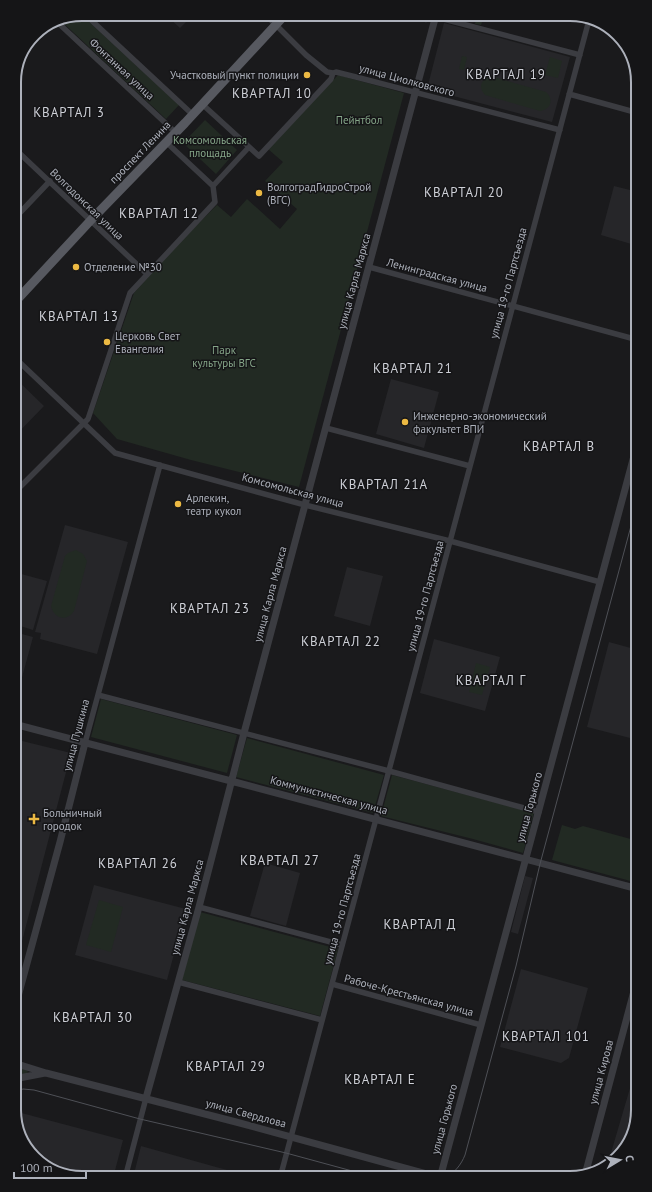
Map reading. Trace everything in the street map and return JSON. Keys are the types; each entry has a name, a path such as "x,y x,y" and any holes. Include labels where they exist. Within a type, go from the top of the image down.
{"main road":[{"name":"проспект Ленина","path":"21,295 279,21"}],"street":[{"name":"Фонтанная улица","path":"92,21 192,114"},
{"name":"улица Циолковского","path":"272,21 306,55 327,72 336,72 560,130"},
{"name":"улица Карла Маркса","path":"127,1171 199,907 231,780 435,21"},
{"path":"454,21 580,55"},
{"name":"улица 19-го Партсъезда","path":"282,1171 588,24"},
{"name":"Фонтанная улица","path":"60,25 175,132"},
{"path":"202,104 259,156 330,79 333,73"},
{"path":"569,94 631,111"},
{"path":"21,486 88,419 130,293 146,274 215,202 213,186 166,142"},
{"path":"213,186 249,147"},
{"name":"Волгодонская улица","path":"21,154 146,274"},
{"path":"21,212 50,181"},
{"name":"Ленинградская улица","path":"369,267 631,338"},
{"name":"Комсомольская улица","path":"21,364 115,453 600,582"},
{"path":"326,428 470,466"},
{"name":"улица Пушкина","path":"21,985 160,465"},
{"name":"улица Горького","path":"442,1171 631,467"},
{"path":"98,695 389,771 538,812"},
{"name":"Коммунистическая улица","path":"21,726 231,780 631,887"},
{"path":"199,907 342,945"},
{"path":"178,982 322,1020"},
{"name":"Рабоче-Крестьянская улица","path":"332,984 480,1025"},
{"name":"улица Кирова","path":"587,1168 631,1002"},
{"name":"улица Свердлова","path":"21,1065 415,1171"},
{"name":"улица Свердлова","path":"21,1078 46,1073"}],"shaded area":[{"path":"172,21 187,21 180,28"},
{"path":"444,23 570,57 552,122 427,89"},
{"path":"614,186 631,190 631,244 601,235"},
{"name":"Инженерно-экономический факультет ВПИ","path":"391,379 439,392 424,448 376,434"},
{"path":"21,384 44,406 21,430"},
{"path":"65,525 128,542 97,654 40,639 41,633 35,632"},
{"path":"347,567 383,576 370,626 334,616"},
{"path":"21,574 47,581 33,630 21,626"},
{"path":"21,634 33,637 21,681"},
{"path":"434,639 500,657 485,711 420,693"},
{"path":"609,642 631,648 631,738 587,727"},
{"name":"Больничный городок","path":"21,741 71,753 21,945"},
{"path":"265,863 300,873 286,926 250,916"},
{"path":"525,876 533,878 518,934 511,932"},
{"path":"94,885 186,909 167,980 75,955"},
{"path":"521,969 588,988 569,1058 561,1063 500,1047"},
{"path":"631,1085 631,1110 629,1126 623,1140 615,1140"},
{"path":"21,1113 123,1140 115,1171 78,1171 62,1168 51,1163 34,1147 26,1133 22,1122"},
{"path":"141,1146 231,1171 135,1171"}],"green space":[{"path":"88,21 179,105 166,119 64,24"},
{"path":"476,21 482,21 481,25 475,24"},
{"path":"462,56 467,57 464,70 459,69"},
{"path":"550,57 562,61 558,78 545,75"},
{"name":"Парк культуры ВГС","path":"338,75 404,93 299,487 191,460 117,439 93,413 134,293 177,245 217,205 231,217 247,199 280,229 297,209 265,181 283,162 268,149"},
{"path":"490,76 546,92 551,101 550,104 547,109 540,111 485,95 481,87 484,79"},
{"name":"Комсомольская площадь","path":"205,120 237,150 216,174 183,143"},
{"path":"76,550 83,554 87,561 74,611 68,617 61,618 55,614 51,606 65,556"},
{"path":"476,663 490,667 482,695 469,692"},
{"path":"101,699 237,735 227,773 91,737"},
{"path":"247,738 384,775 373,813 236,777"},
{"path":"392,775 534,813 523,853 381,816"},
{"path":"562,825 575,829 583,826 631,839 631,881 552,860"},
{"path":"99,900 123,907 111,952 86,945"},
{"path":"200,912 338,949 320,1016 182,980"},
{"path":"21,1068 28,1070 27,1074 21,1075"}],"tram line":[{"path":"454,1171 462,1162 465,1155 516,966 540,864 631,526"},
{"path":"21,1090 34,1090 140,1119 286,1153 352,1171"}],"place":[{"name":"Участковый пункт полиции","path":"307,75"},
{"name":"ВолгоградГидроСтрой (ВГС)","path":"259,193"},
{"name":"Отделение №30","path":"76,267"},
{"name":"Церковь Свет Евангелия","path":"107,342"},
{"name":"Инженерно-экономический факультет ВПИ","path":"405,422"},
{"name":"Арлекин, театр кукол","path":"178,504"},
{"name":"Больничный городок","path":"34,819"}],"district":[{"name":"КВАРТАЛ 19","path":"506,74"},
{"name":"КВАРТАЛ 10","path":"272,93"},
{"name":"КВАРТАЛ 3","path":"69,112"},
{"name":"КВАРТАЛ 20","path":"464,192"},
{"name":"КВАРТАЛ 12","path":"159,213"},
{"name":"КВАРТАЛ 13","path":"79,316"},
{"name":"КВАРТАЛ 21","path":"413,368"},
{"name":"КВАРТАЛ В","path":"559,446"},
{"name":"КВАРТАЛ 21А","path":"384,484"},
{"name":"КВАРТАЛ 23","path":"210,608"},
{"name":"КВАРТАЛ 22","path":"341,641"},
{"name":"КВАРТАЛ Г","path":"491,680"},
{"name":"КВАРТАЛ 27","path":"280,860"},
{"name":"КВАРТАЛ 26","path":"138,863"},
{"name":"КВАРТАЛ Д","path":"420,924"},
{"name":"КВАРТАЛ 30","path":"93,1017"},
{"name":"КВАРТАЛ 101","path":"546,1036"},
{"name":"КВАРТАЛ 29","path":"226,1066"},
{"name":"КВАРТАЛ Е","path":"380,1079"}],"park label":[{"name":"Пейнтбол","path":"359,120"}]}
